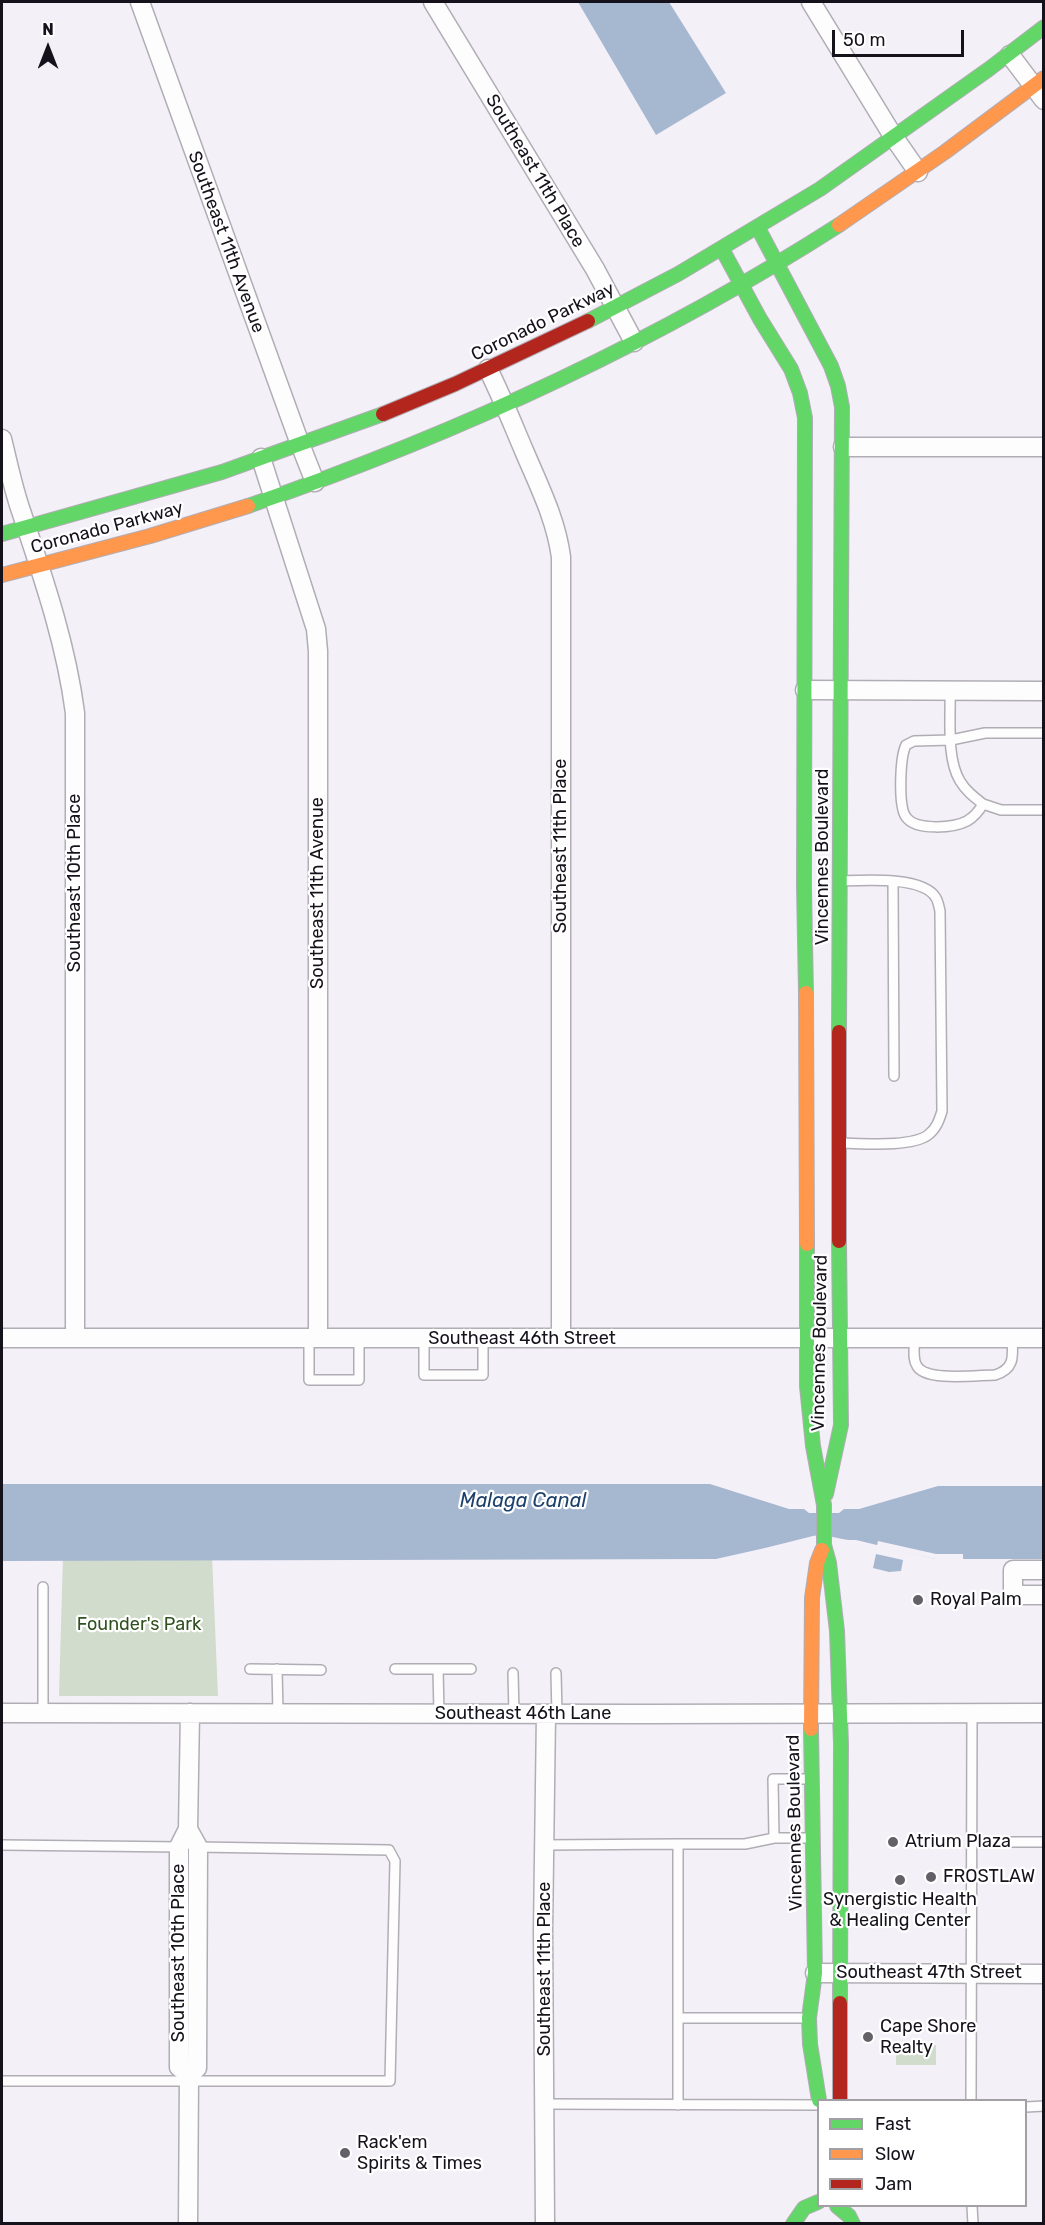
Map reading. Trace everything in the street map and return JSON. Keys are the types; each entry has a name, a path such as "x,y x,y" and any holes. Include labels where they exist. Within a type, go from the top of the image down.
{"street":[{"name":"Southeast 11th Avenue","path":"140,2 315,482"},
{"name":"Southeast 11th Place","path":"433,2 595,269 634,342"},
{"path":"811,2 892,136 918,172"},
{"name":"Coronado Parkway","path":"2,534 168,488 300,444 394,409 488,369 615,308 722,249 822,188 892,136 1010,55 1044,27"},
{"path":"1010,55 1040,88"},
{"name":"Coronado Parkway","path":"2,575 182,526 274,496 451,429 506,404 634,342 776,265 918,172 1040,88"},
{"name":"Vincennes Boulevard","path":"758,228 831,366 842,407 838,1143 841,1425 824,1505"},
{"name":"Vincennes Boulevard","path":"722,249 791,369 800,393 805,418 804,887 809,1337 807,1386 813,1446 824,1505 824,1545 829,1563 835,1610 840,1713 840,2099"},
{"name":"Southeast 11th Place","path":"488,369 506,404 553,516 561,557 561,1337"},
{"name":"Southeast 10th Place","path":"2,439 60,639 75,712 75,1338"},
{"path":"843,447 1044,447"},
{"name":"Southeast 11th Avenue","path":"261,458 316,629 318,651 314,1337"},
{"path":"805,690 1044,691"},
{"name":"Southeast 46th Street","path":"2,1338 1044,1338"},
{"name":"Vincennes Boulevard","path":"819,2099 810,2044 809,2018 815,1973 815,1891 810,1779 813,1598 817,1563 824,1545"},
{"path":"1044,1570 1014,1570 1014,1595 1044,1595"},
{"name":"Southeast 46th Lane","path":"2,1713 1044,1713"},
{"name":"Southeast 10th Place","path":"189,2078 179,2067 178,1942 179,1848 188,1829 190,1713"},
{"name":"Southeast 11th Place","path":"545,2223 543,1932 551,1714"},
{"name":"Southeast 10th Place","path":"188,1829 198,1848 197,2068 189,2078 188,2223"},
{"name":"Southeast 47th Street","path":"815,1973 1044,1974"},
{"path":"791,2223 817,2197"},
{"path":"846,2212 862,2223"}],"lane":[{"path":"950,691 953,765 959,780 969,794 983,804 1001,810 1044,810"},
{"path":"983,804 966,822 950,826 916,825 907,819 902,808 902,754 906,745 914,741 951,740 985,733 1044,733"},
{"path":"838,1143 908,1142 927,1136 937,1126 942,1111 940,911 936,897 923,886 893,882 841,881"},
{"path":"893,882 894,1076"},
{"path":"314,1337 309,1380 359,1380 359,1338"},
{"path":"424,1339 424,1375 483,1375 483,1338"},
{"path":"914,1338 915,1362 918,1368 932,1376 995,1375 1004,1372 1013,1360 1012,1338"},
{"path":"43,1587 43,1713"},
{"path":"250,1669 321,1670"},
{"path":"277,1669 278,1713"},
{"path":"438,1669 439,1713"},
{"path":"395,1670 471,1669"},
{"path":"513,1673 514,1714"},
{"path":"551,1714 556,1673"},
{"path":"971,2099 972,1713"},
{"path":"774,1838 773,1779 810,1779"},
{"path":"545,1845 745,1844 774,1838 811,1838"},
{"path":"972,1842 1044,1842"},
{"path":"678,1844 678,2104"},
{"path":"2,1845 388,1850 395,1861 390,2081 189,2078 2,2081"},
{"path":"178,1942 198,1942"},
{"path":"178,1985 198,1985"},
{"path":"678,2018 809,2018"},
{"path":"545,2104 817,2105"},
{"path":"1027,2107 1044,2106"},
{"path":"972,2207 973,2223"}],"green space":[{"name":"Founder's Park","path":"212,1555 218,1696 59,1696 63,1556"},
{"path":"896,2045 936,2045 936,2065 896,2065"}],"water":[{"path":"578,2 669,2 726,93 656,135"},
{"name":"Malaga Canal","path":"2,1484 710,1484 789,1509 804,1509 809,1513 839,1513 844,1509 859,1509 938,1486 1043,1486 1043,1559 935,1559 856,1540 815,1536 716,1559 2,1561"},
{"path":"876,1554 903,1560 901,1571 889,1572 873,1568"}],"pier":[{"path":"878,1541 936,1554 963,1554 963,1559 935,1559 877,1546"}],"traffic: fast":[{"path":"588,321 678,274 820,189 989,69 1044,27"},
{"path":"248,506 401,449 552,383 698,309 839,225"},
{"path":"758,228 831,366 842,407 839,1032"},
{"path":"722,249 760,319 791,369 800,393 805,418 804,887 806,993"},
{"path":"2,534 222,472 383,414"},
{"path":"826,1494 841,1425 839,1241"},
{"path":"807,1244 807,1386 813,1446 824,1505 824,1545 829,1563 837,1631 841,1744 840,2003"},
{"path":"811,1729 815,1973 809,2018 810,2044 819,2099"},
{"path":"793,2224 804,2208 817,2202"},
{"path":"838,2207 849,2216 853,2224"}],"traffic: slow":[{"path":"839,225 945,152 1044,78"},
{"path":"2,575 150,536 248,506"},
{"path":"806,993 807,1244"},
{"path":"811,1729 812,1598 817,1563 822,1550"}],"traffic: jam":[{"path":"383,414 455,384 588,321"},
{"path":"839,1032 839,1241"},
{"path":"840,2003 840,2099"}],"place":[{"name":"Royal Palm","path":"918,1600"},
{"name":"Atrium Plaza","path":"893,1842"},
{"name":"FROSTLAW","path":"931,1877"},
{"name":"Synergistic Health & Healing Center","path":"900,1880"},
{"name":"Cape Shore Realty","path":"868,2037"},
{"name":"Rack'em Spirits & Times","path":"345,2153"}]}
